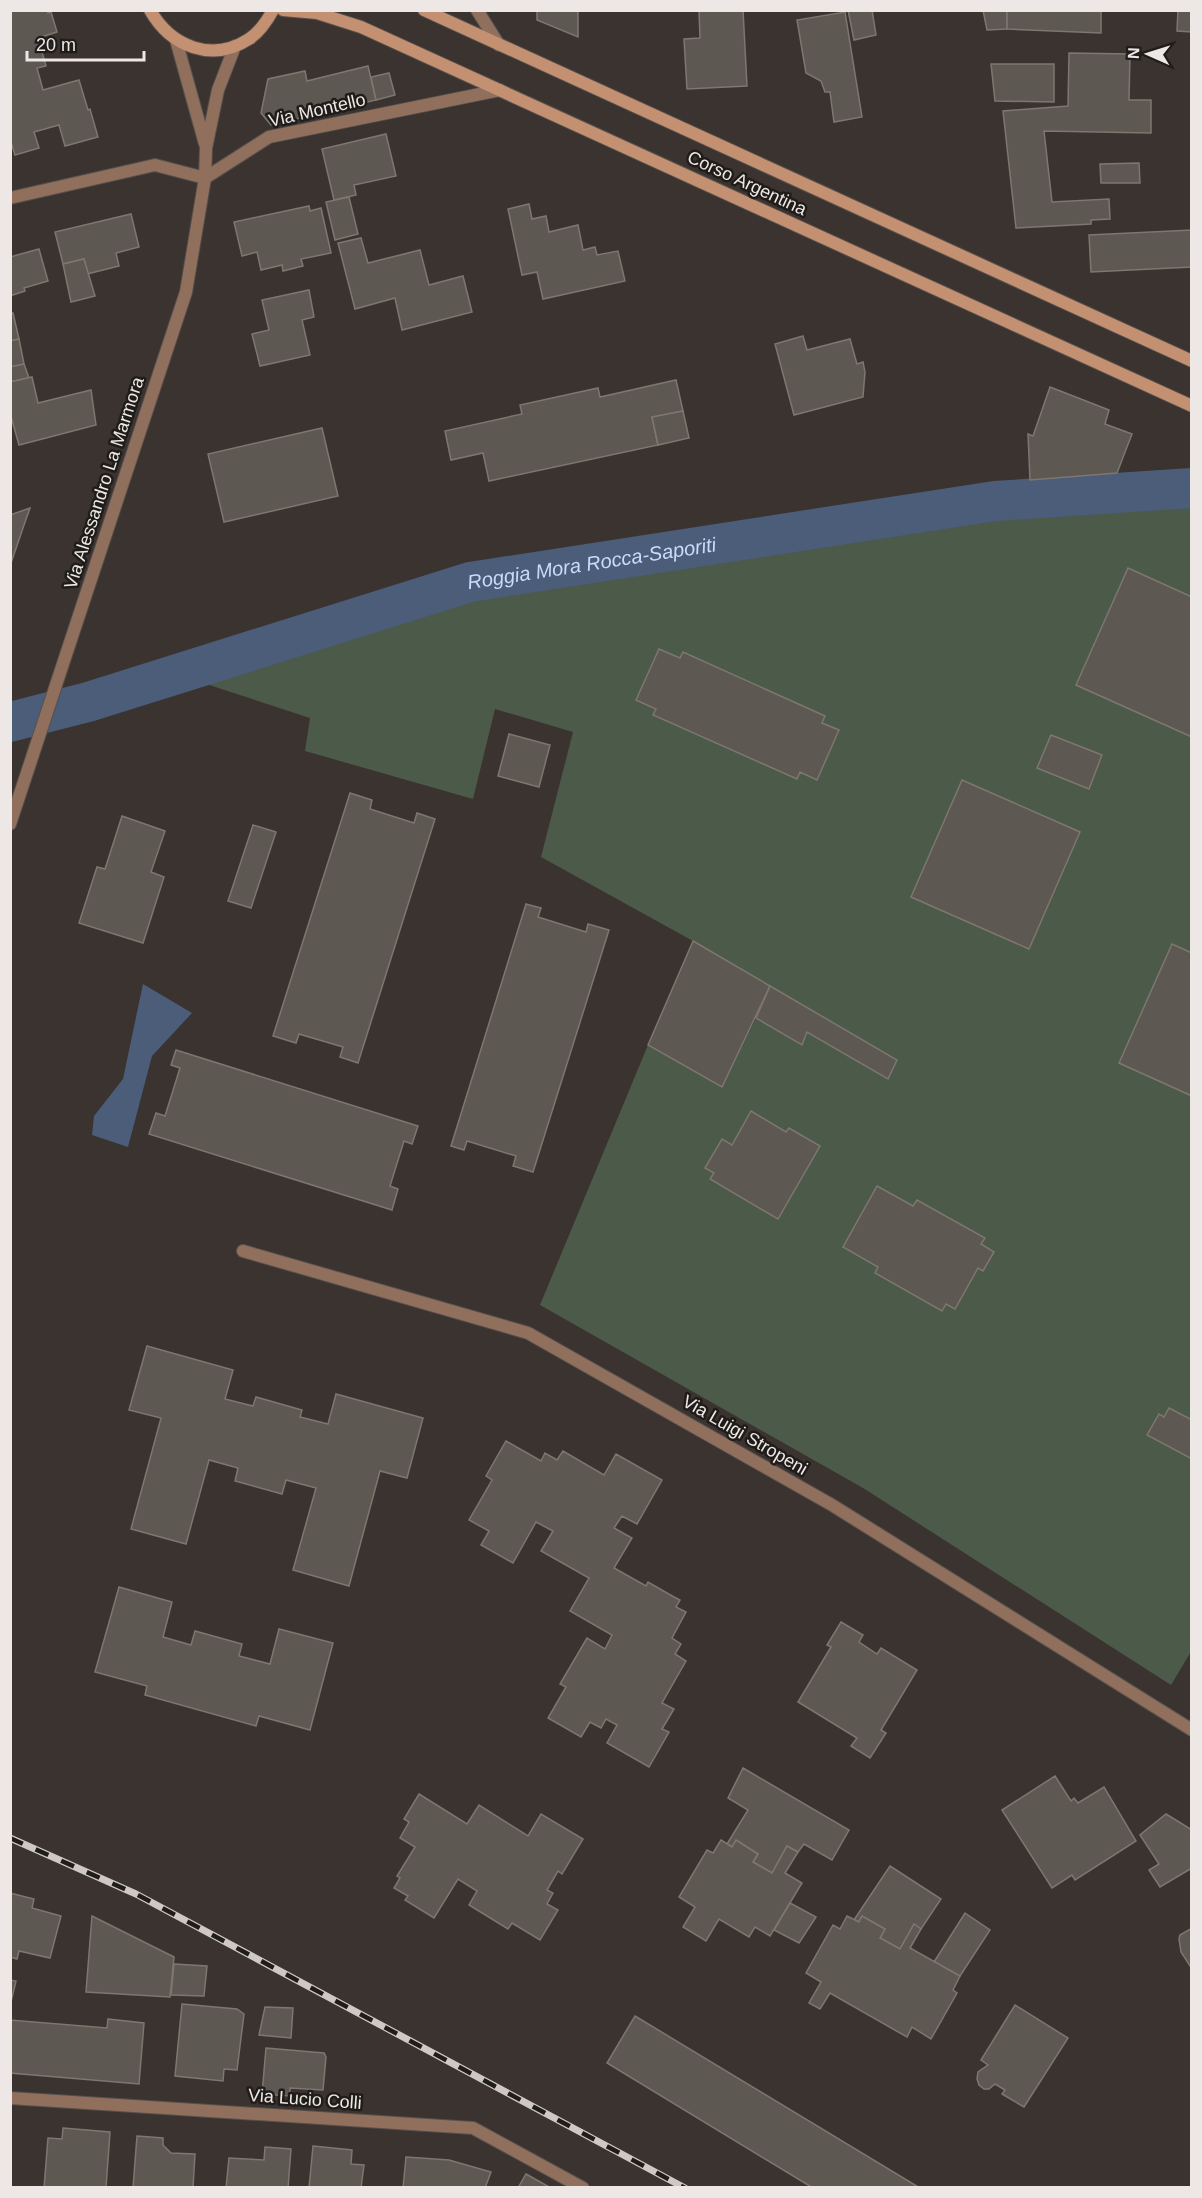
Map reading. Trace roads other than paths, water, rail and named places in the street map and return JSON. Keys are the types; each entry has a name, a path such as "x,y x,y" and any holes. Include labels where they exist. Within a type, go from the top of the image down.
{"main road":[{"path":"150,10 159,26 176,40 196,49 218,50 235,46 250,38 264,25 273,10"},
{"name":"Corso Argentina","path":"283,10 317,13 361,27 1191,406"},
{"name":"Corso Argentina","path":"424,10 1191,361"}],"street":[{"path":"477,10 499,45"},
{"path":"176,40 206,148"},
{"path":"206,148 218,90 235,46"},
{"name":"Via Montello","path":"205,178 269,137 500,90"},
{"name":"Via Alessandro La Marmora","path":"10,824 186,292 205,178 206,148"},
{"path":"10,198 155,165 205,178"},
{"name":"Via Luigi Stropeni","path":"243,1251 528,1332 832,1505 1191,1730"},
{"name":"Via Lucio Colli","path":"10,2098 473,2128 583,2187"}],"water":[{"path":"143,984 192,1013 152,1056 128,1147 92,1135 94,1116 123,1079"}],"waterway":[{"name":"Roggia Mora Rocca-Saporiti","path":"10,722 88,702 470,582 995,501 1192,488"}],"railway":[{"path":"10,1838 136,1894 685,2188"}]}
